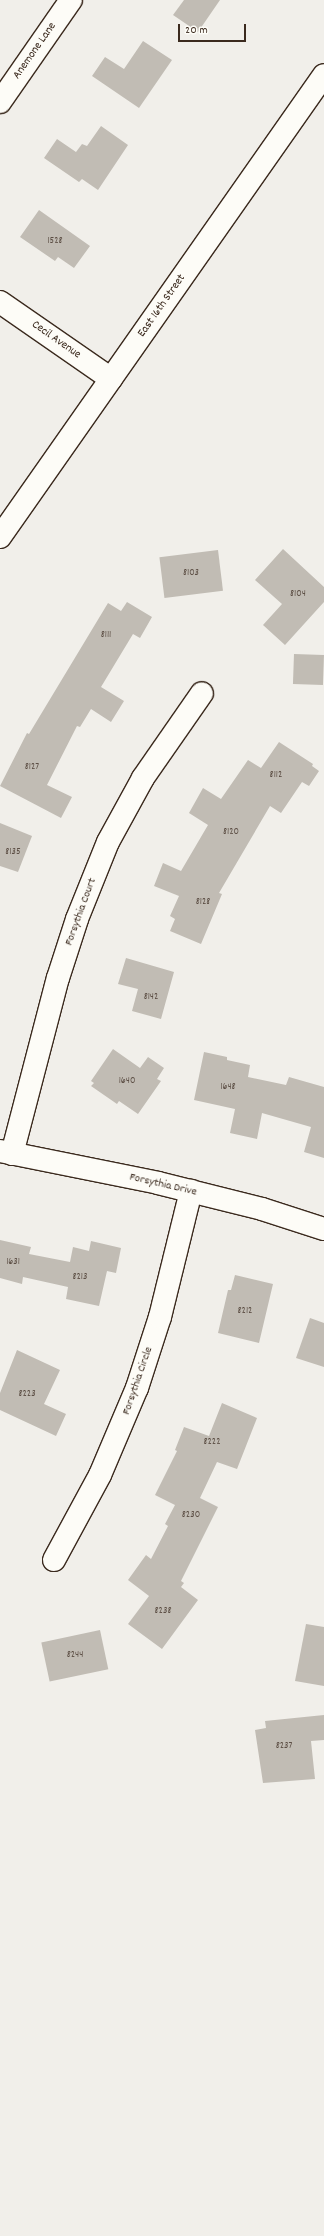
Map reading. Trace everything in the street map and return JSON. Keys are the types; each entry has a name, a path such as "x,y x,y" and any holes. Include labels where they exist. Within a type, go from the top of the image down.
{"street":[{"name":"Anemone Lane","path":"0,102 70,0"},
{"name":"East 16th Street","path":"0,537 324,75"},
{"name":"Cecil Avenue","path":"0,302 112,379"},
{"name":"Forsythia Court","path":"6,1153 77,919 105,849 143,778 202,693"},
{"name":"Forsythia Drive","path":"6,1153 191,1191 324,1229"},
{"name":"Forsythia Circle","path":"54,1560 100,1475 137,1388 160,1317 191,1191"}],"building":[{"path":"184,0 220,0 198,32 173,15"},
{"path":"143,41 172,60 139,108 92,76 105,57 124,69"},
{"path":"101,126 128,145 98,190 82,179 79,182 44,158 57,139 76,152 82,144 87,146"},
{"path":"39,210 90,246 74,268 58,257 55,261 20,237"},
{"path":"283,549 324,587 324,602 285,645 263,625 282,604 255,580"},
{"path":"218,550 223,591 164,598 159,557"},
{"path":"127,602 152,617 140,638 133,634 101,687 124,701 111,722 91,709 80,727 77,726 47,785 72,797 61,818 0,786 27,733 29,734 108,603 121,611"},
{"path":"294,654 324,655 323,685 293,684"},
{"path":"279,742 313,764 312,766 319,771 309,786 302,782 281,813 270,806 219,893 222,894 201,944 170,931 175,919 170,916 179,896 154,886 163,863 181,871 208,825 189,813 203,788 221,799 248,760 261,768"},
{"path":"0,823 32,836 18,872 0,866"},
{"path":"126,958 174,972 161,1019 132,1011 138,989 118,984"},
{"path":"113,1049 140,1068 148,1057 164,1068 157,1079 161,1081 138,1114 119,1101 117,1104 91,1086 94,1083 91,1081"},
{"path":"204,1052 227,1057 227,1060 250,1065 248,1077 286,1085 289,1077 324,1087 324,1158 304,1152 311,1127 262,1113 257,1139 230,1133 235,1109 194,1100"},
{"path":"0,1240 31,1247 29,1254 70,1262 73,1247 89,1251 91,1241 121,1248 116,1273 107,1271 99,1306 66,1299 68,1287 23,1277 22,1284 0,1278"},
{"path":"235,1275 273,1284 259,1343 218,1333 228,1290 231,1290"},
{"path":"310,1318 324,1323 324,1367 296,1358"},
{"path":"17,1350 60,1370 44,1404 66,1414 56,1436 0,1410 0,1393"},
{"path":"222,1403 257,1418 237,1469 217,1462 200,1498 218,1507 181,1581 184,1583 181,1587 198,1600 162,1649 128,1624 149,1596 128,1580 146,1555 151,1559 168,1526 165,1524 175,1505 155,1495 177,1451 175,1450 184,1427 209,1436"},
{"path":"306,1624 324,1627 324,1686 295,1681"},
{"path":"100,1630 108,1669 50,1682 41,1642"},
{"path":"324,1715 324,1740 311,1741 315,1779 263,1783 255,1730 266,1728 265,1721"}]}
